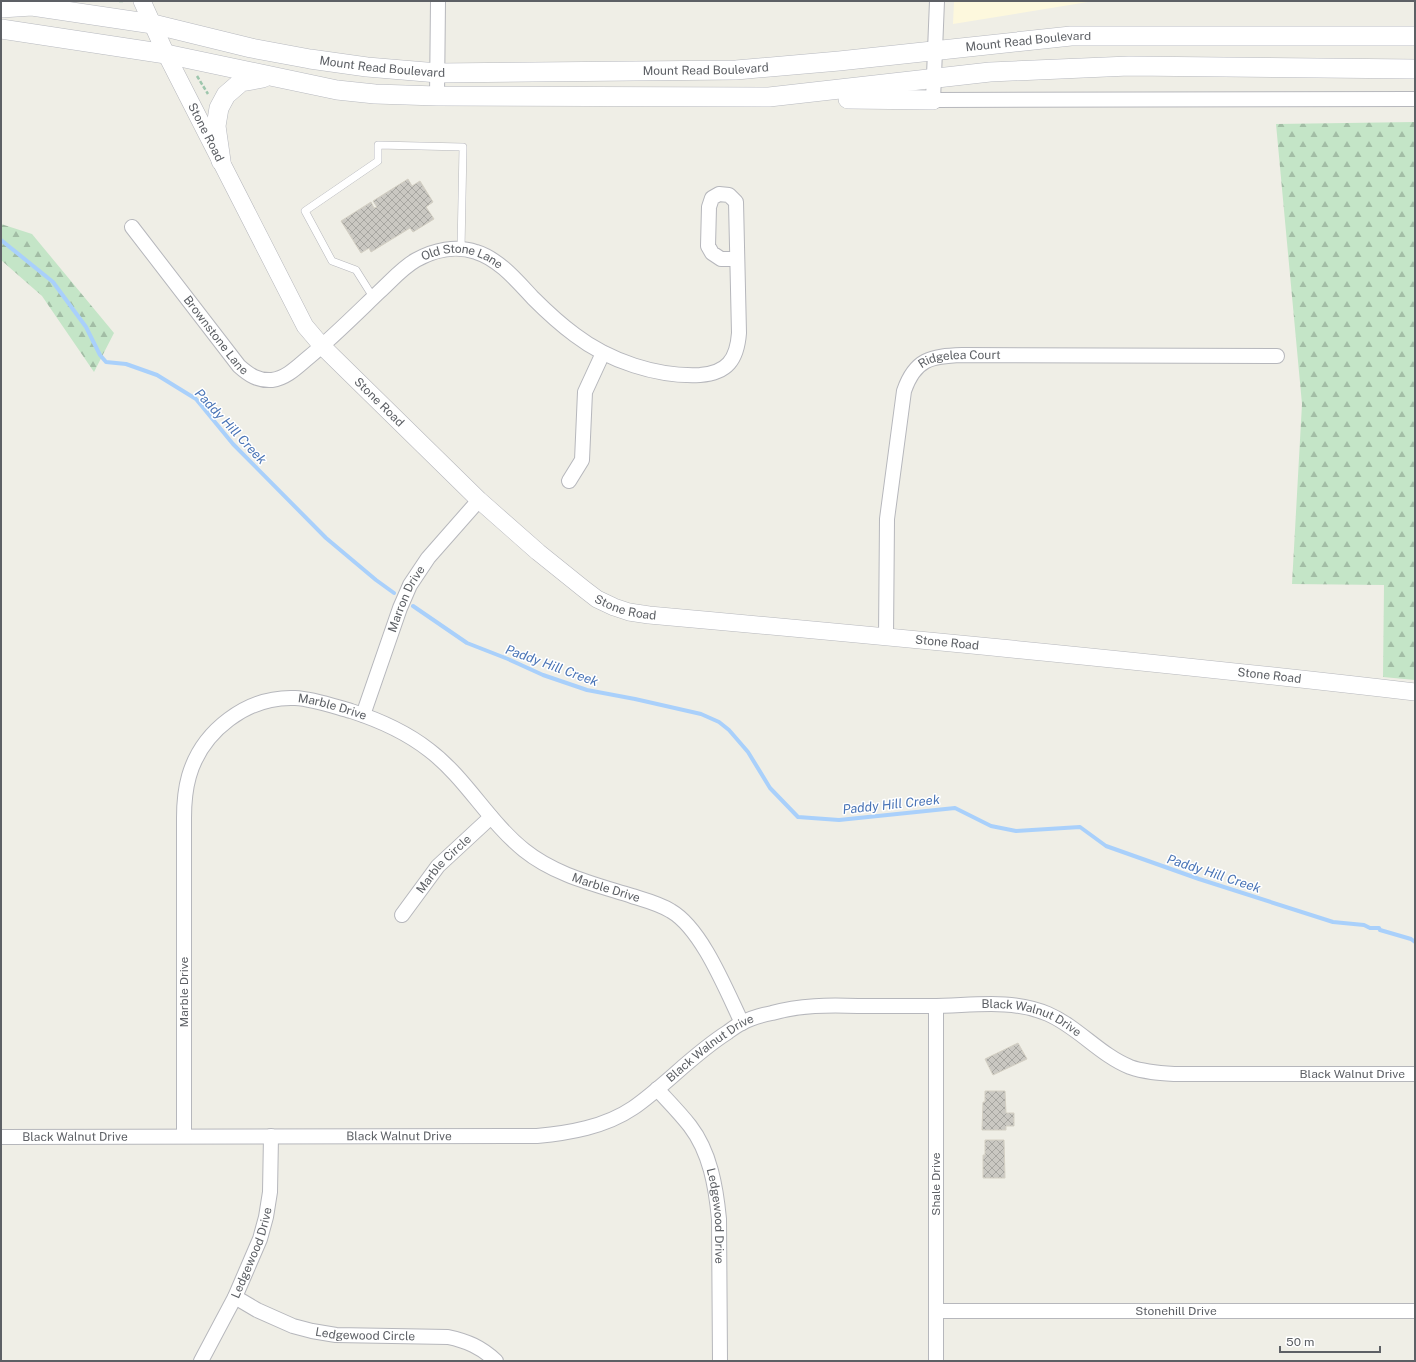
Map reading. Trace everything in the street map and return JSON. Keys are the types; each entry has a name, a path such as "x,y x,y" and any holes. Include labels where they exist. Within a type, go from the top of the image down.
{"main road":[{"path":"49,9 76,6 93,1"},
{"name":"Mount Read Boulevard","path":"1,8 32,6 153,24 251,48 310,59 368,67 438,73 736,70 839,61 1071,36 1415,36"},
{"name":"Mount Read Boulevard","path":"1,29 166,54 337,90 375,94 437,96 769,97 990,72 1129,66 1415,69"},
{"path":"221,161 216,126 219,108 226,95 241,82 249,79 276,77"},
{"path":"769,97 932,100"}],"street":[{"name":"Stone Road","path":"142,1 166,54 305,326 322,346 479,500 597,599 629,612 649,615 886,637 1293,678 1415,692"},
{"path":"437,96 438,1"},
{"path":"937,1 932,100 1415,99"},
{"name":"Brownstone Lane","path":"132,227 239,366 253,377 273,380 286,375 322,346"},
{"name":"Old Stone Lane","path":"322,346 405,267 429,254 443,250 462,249 477,252 489,258 501,267 563,326 575,336 603,353 636,366 658,372 708,374 718,371 728,365 738,346 737,259"},
{"path":"569,481 582,460 585,392 603,353"},
{"name":"Ridgelea Court","path":"886,637 887,519 904,391 914,370 921,364 932,358 962,355 1277,356"},
{"name":"Marron Drive","path":"363,715 410,585 428,558 479,500"},
{"name":"Marble Drive","path":"184,1136 185,795 195,760 202,747 221,726 234,715 248,707 264,702 294,698 306,699 363,715 405,734 430,750 447,765 491,817 523,849 548,867 569,876 646,900 672,911 683,921 706,949 742,1023"},
{"name":"Marble Circle","path":"402,915 438,866 491,817"},
{"name":"Black Walnut Drive","path":"1,1137 537,1136 557,1134 601,1123 631,1109 657,1089 700,1051 742,1023 772,1013 802,1007 835,1005 936,1006 993,1003 1033,1008 1066,1024 1113,1058 1144,1072 1174,1074 1415,1074"},
{"name":"Shale Drive","path":"936,1006 936,1361"},
{"name":"Ledgewood Drive","path":"657,1089 690,1126 702,1145 711,1168 717,1197 719,1219 720,1361"},
{"name":"Ledgewood Drive","path":"201,1361 235,1297 260,1239 266,1217 270,1192 271,1136"},
{"name":"Ledgewood Circle","path":"235,1297 257,1310 293,1326 312,1331 336,1335 448,1337 464,1340 489,1354 496,1361"},
{"name":"Stonehill Drive","path":"936,1311 1415,1311"}],"lane":[{"path":"374,297 356,270 332,261 305,211 378,161 378,145 463,147 462,249"}],"path":[{"path":"193,72 210,96"}],"shaded area":[{"path":"954,1 1094,1 953,24"}],"green space":[{"path":"1415,122 1415,680 1383,677 1384,585 1292,584 1302,404 1276,124"},
{"path":"1,224 32,234 114,333 94,372 42,296 1,260"}],"building":[{"path":"408,179 412,186 420,181 433,202 426,207 434,219 413,232 410,228 371,252 369,248 361,253 341,221 371,202 374,208 377,207 373,201"},
{"path":"1018,1043 1027,1059 993,1075 985,1059"},
{"path":"985,1091 1005,1091 1006,1113 1014,1113 1014,1126 1006,1126 1006,1130 982,1130"},
{"path":"985,1140 1004,1140 1005,1178 983,1178 983,1155 985,1155"}],"waterway":[{"name":"Paddy Hill Creek","path":"1,240 53,282 86,327 100,355 106,362 126,364 157,375 196,399 233,444 326,538 376,580 394,593"},
{"name":"Paddy Hill Creek","path":"413,606 467,643 543,675 587,690 701,714 719,722 729,730 748,752 770,788 798,817 839,820 955,808 991,826 1016,831 1080,827 1106,846 1199,879 1333,922 1379,928 1380,930 1411,939 1415,942"}]}
